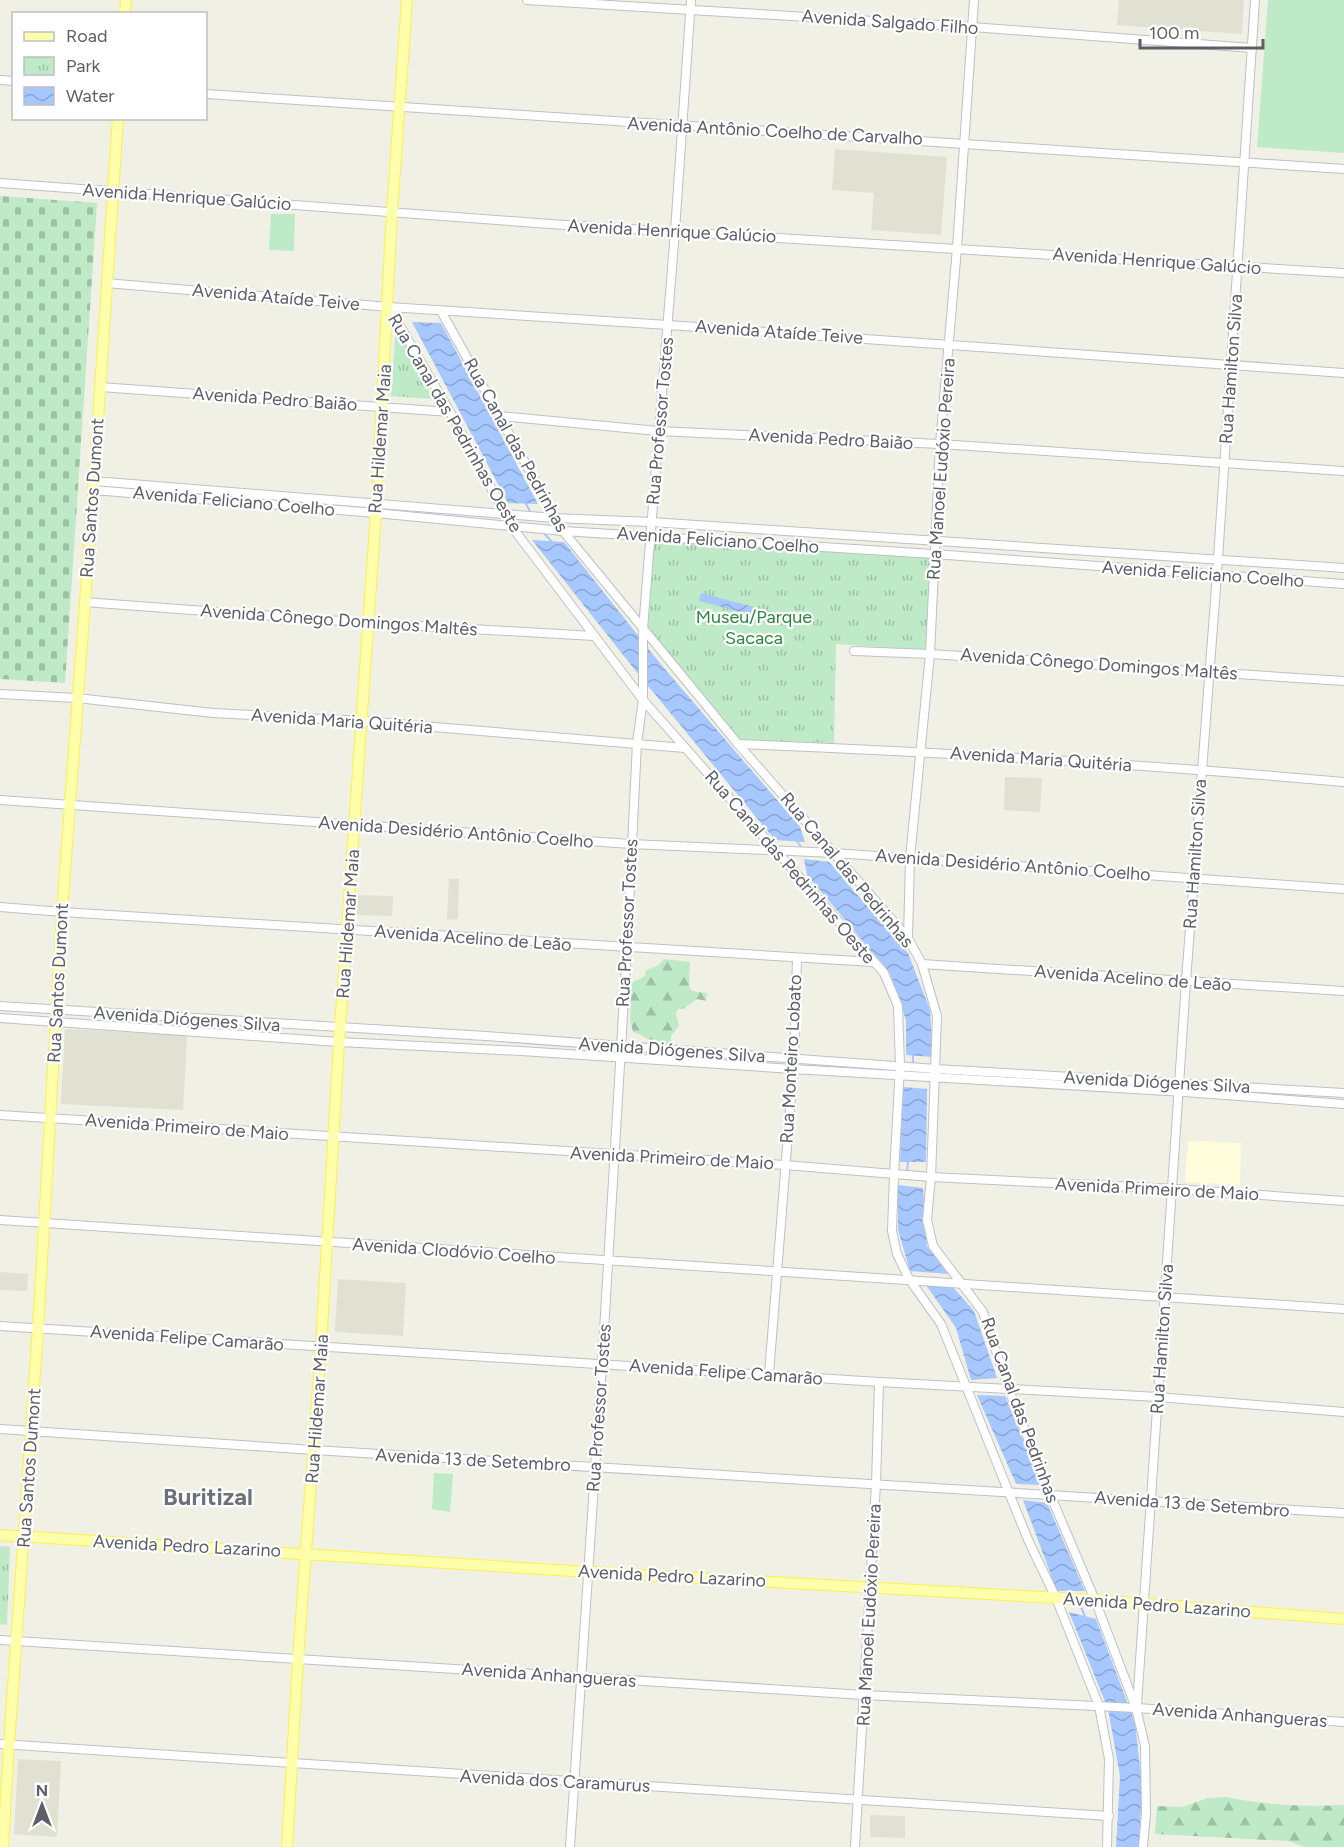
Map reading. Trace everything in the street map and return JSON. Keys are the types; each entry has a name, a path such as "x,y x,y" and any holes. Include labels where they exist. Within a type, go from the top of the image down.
{"main road":[{"name":"Rua Hildemar Maia","path":"287,1847 328,1242 339,1028 383,407 392,212 407,0"},
{"name":"Rua Santos Dumont","path":"3,1847 4,1744 16,1641 24,1536 45,1223 62,912 118,120"},
{"name":"Avenida Pedro Lazarino","path":"0,1535 589,1572 1095,1600 1344,1619"}],"street":[{"name":"Avenida Salgado Filho","path":"527,0 690,5 1252,48"},
{"name":"Rua Manoel Eudóxio Pereira","path":"908,938 910,858 930,654 940,444 957,248 974,0"},
{"name":"Rua Hamilton Silva","path":"1135,1708 1166,1297 1186,981 1256,0"},
{"name":"Rua Professor Tostes","path":"570,1847 602,1364 637,743 643,700 643,634 668,325 690,5"},
{"name":"Avenida Antônio Coelho de Carvalho","path":"207,94 963,142 1344,169"},
{"name":"Avenida Henrique Galúcio","path":"0,183 675,231 1344,273"},
{"name":"Avenida Ataíde Teive","path":"106,283 441,311 949,344 1344,374"},
{"name":"Rua Canal das Pedrinhas Oeste","path":"388,307 450,412 512,527 643,700 884,974 898,1006 904,1071 892,1231 897,1254 941,1324 970,1387 1013,1493"},
{"name":"Rua Canal das Pedrinhas","path":"441,311 554,518 558,530 643,634 908,938 922,964 937,1016 931,1073 927,1176 927,1220 933,1246 983,1312 1005,1389 1095,1600 1135,1708 1145,1746 1146,1812 1143,1847"},
{"name":"Avenida Pedro Baião","path":"100,387 450,412"},
{"name":"Avenida Pedro Baião","path":"499,416 658,430 940,444 1344,471"},
{"name":"Avenida Feliciano Coelho","path":"93,486 376,508 651,522 1344,568"},
{"name":"Avenida Feliciano Coelho","path":"376,508 512,527 934,554 1344,584"},
{"path":"856,549 857,536"},
{"path":"1081,565 1082,551"},
{"name":"Avenida Cônego Domingos Maltês","path":"84,602 368,623 594,636"},
{"name":"Avenida Cônego Domingos Maltês","path":"854,651 1344,681"},
{"name":"Avenida Maria Quitéria","path":"0,694 77,698 213,713 362,721 685,748"},
{"name":"Avenida Maria Quitéria","path":"738,744 920,751 1344,782"},
{"name":"Avenida Desidério Antônio Coelho","path":"0,800 632,844 790,850 1344,889"},
{"name":"Avenida Acelino de Leão","path":"0,907 873,962"},
{"name":"Rua Monteiro Lobato","path":"770,1374 794,1059 797,959"},
{"name":"Avenida Acelino de Leão","path":"922,964 1344,991"},
{"name":"Avenida Diógenes Silva","path":"0,1006 486,1036 794,1059 931,1073 1179,1088 1344,1093"},
{"name":"Avenida Diógenes Silva","path":"0,1018 339,1042 793,1069 904,1071"},
{"path":"202,1032 204,1020"},
{"path":"485,1049 486,1036"},
{"name":"Avenida Diógenes Silva","path":"1179,1088 1344,1104"},
{"name":"Avenida Primeiro de Maio","path":"0,1116 785,1165 927,1176 1172,1189 1344,1202"},
{"name":"Avenida Clodóvio Coelho","path":"0,1220 961,1283"},
{"path":"961,1283 1344,1309"},
{"name":"Avenida Felipe Camarão","path":"0,1326 879,1382 1158,1397 1344,1412"},
{"name":"Rua Manoel Eudóxio Pereira","path":"855,1847 876,1484 879,1382"},
{"name":"Avenida 13 de Setembro","path":"0,1429 1344,1513"},
{"path":"1013,1493 1029,1542 1056,1598 1101,1706 1109,1759 1107,1847"},
{"name":"Avenida Anhangueras","path":"0,1640 864,1695 1101,1706 1344,1722"},
{"name":"Avenida dos Caramurus","path":"4,1744 574,1783 858,1798 1109,1816"}],"shaded area":[{"path":"1119,0 1244,0 1242,34 1117,25"},
{"path":"835,149 947,157 941,235 871,230 874,193 832,190"},
{"path":"1005,777 1042,778 1040,812 1004,810"},
{"path":"449,879 459,879 458,919 447,920"},
{"path":"357,895 393,896 392,916 356,915"},
{"path":"65,1029 187,1035 183,1110 61,1104"},
{"path":"1188,1141 1241,1143 1240,1185 1185,1182"},
{"path":"0,1272 28,1274 27,1291 0,1290"},
{"path":"338,1279 406,1283 403,1336 335,1332"},
{"path":"18,1759 61,1761 57,1837 14,1834"},
{"path":"870,1815 905,1816 905,1838 870,1837"}],"green space":[{"path":"1268,0 1344,0 1344,153 1257,147"},
{"path":"0,196 97,203 65,683 0,679"},
{"path":"271,214 295,214 294,251 269,250"},
{"path":"396,326 433,399 391,396"},
{"name":"Museu/Parque Sacaca","path":"652,538 931,555 926,650 836,644 834,743 738,740 647,627"},
{"path":"664,959 690,962 689,986 692,991 707,993 706,1001 697,999 683,1009 678,1009 676,1014 679,1026 671,1036 671,1044 667,1047 633,1032 630,1020 631,983 645,976 646,970 659,965"},
{"path":"434,1473 453,1474 450,1512 432,1509"},
{"path":"0,1546 10,1547 7,1625 0,1624"},
{"path":"1226,1797 1285,1805 1344,1805 1344,1847 1305,1847 1288,1841 1155,1834 1157,1806 1182,1807 1208,1798"}],"water":[{"path":"412,322 441,323 538,504 508,503"},
{"path":"532,540 564,542 659,662 800,827 805,842 775,840 639,675"},
{"path":"701,593 773,612 771,620 699,601"},
{"path":"804,859 829,862 908,953 930,1010 933,1057 906,1055 906,1020 890,973 807,875"},
{"path":"903,1087 927,1089 926,1162 900,1162"},
{"path":"898,1185 923,1188 927,1246 948,1274 910,1271 898,1230"},
{"path":"926,1285 952,1286 974,1311 997,1378 971,1380 956,1328"},
{"path":"977,1395 1005,1396 1042,1485 1016,1484"},
{"path":"1023,1500 1047,1503 1085,1591 1057,1591"},
{"path":"1069,1612 1096,1619 1135,1723 1142,1785 1139,1847 1116,1847 1120,1776 1108,1709"}],"waterway":[{"path":"525,502 531,513"},
{"path":"544,533 552,542"},
{"path":"795,839 803,849"},
{"path":"913,1053 913,1065"},
{"path":"907,1173 908,1161"},
{"path":"1079,1602 1086,1619"}],"district":[{"name":"Buritizal","path":"208,1496"}]}
